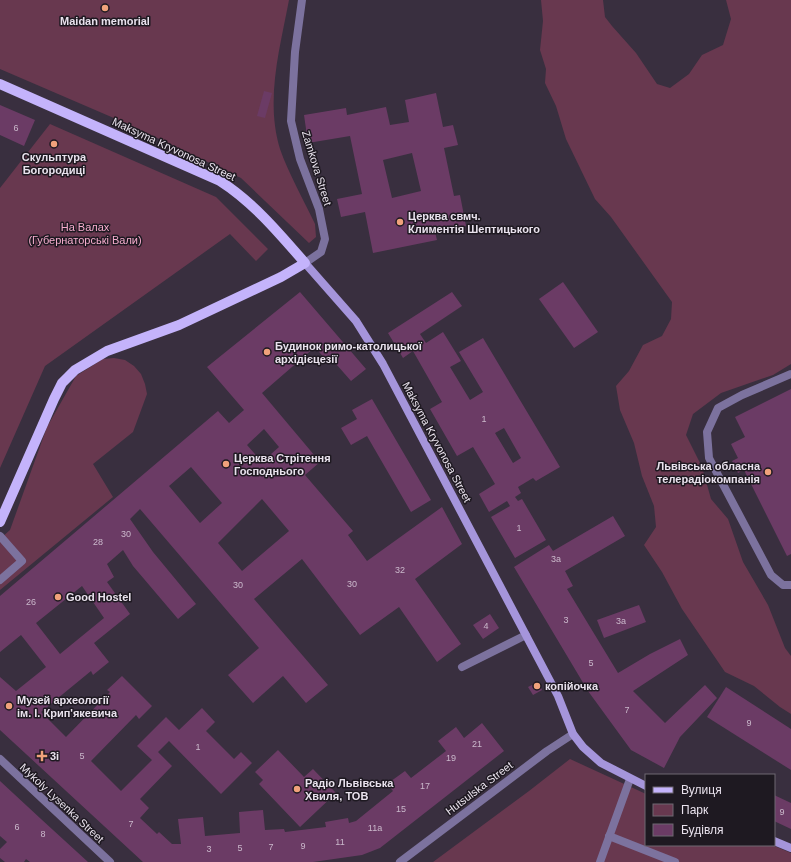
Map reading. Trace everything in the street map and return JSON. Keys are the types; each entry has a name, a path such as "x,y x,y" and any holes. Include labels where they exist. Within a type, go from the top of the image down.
{"main road":[{"name":"Maksyma Kryvonosa Street","path":"0,84 220,181 236,192 279,232 304,263 356,321 383,364 558,696 573,734 601,764 645,786"},
{"path":"0,522 54,399 62,383 75,370 107,351 179,324 281,277 304,263"},
{"path":"775,841 791,848"}],"street":[{"name":"Zamkova Street","path":"302,0 294,52 291,121 300,159 319,209 325,239 321,252 304,263"},
{"path":"791,374 742,395 718,408 707,432 709,458 771,575 783,585 791,584"},
{"path":"0,536 22,561 0,580"},
{"path":"462,667 526,635"},
{"name":"Hutsulska Street","path":"400,862 547,751 573,734"},
{"name":"Mykoly Lysenka Street","path":"0,759 110,862"},
{"path":"600,862 630,779"},
{"path":"609,836 675,862"}],"green space":[{"path":"0,0 289,0 278,55 274,93 276,130 283,158 315,224 316,237 309,243 241,178 130,125 0,69"},
{"path":"541,0 603,0 605,17 636,53 657,84 670,88 689,74 702,55 723,45 731,19 726,0 791,0 791,364 773,375 721,393 693,414 686,435 702,467 711,499 728,519 743,562 768,605 785,648 791,656 791,714 754,686 725,672 682,609 662,572 644,545 656,527 654,506 642,476 634,443 620,410 616,386 629,371 643,345 662,336 671,319 672,302 611,217 595,199 566,139 556,106 545,83 546,69 540,50 543,21"},
{"name":"На Валах (Губернаторські Вали)","path":"50,124 216,197 268,249 256,261 230,234 45,366 0,468 0,188"},
{"path":"114,358 125,360 134,366 141,374 147,394 133,432 93,464 113,497 0,590 0,539 10,530 47,427 76,376 103,359"},
{"path":"570,759 645,794 645,846 774,846 791,853 791,862 433,862"}],"building":[{"path":"264,91 272,93 265,118 257,116"},
{"path":"436,93 443,127 453,125 458,145 444,148 454,196 460,195 466,226 435,232 437,240 373,253 365,212 341,217 337,199 362,194 350,136 308,143 304,115 346,108 347,115 386,107 390,125 409,122 405,100","holes":["412,153 421,191 392,198 383,160"]},
{"path":"0,105 35,120 24,146 0,135"},
{"path":"563,282 598,332 574,348 539,299"},
{"path":"300,292 366,369 351,381 329,356 325,359 315,347 262,393 320,462 305,475 353,531 348,535 367,561 442,507 462,544 415,579 461,644 437,662 399,607 360,635 302,559 254,599 328,685 306,703 283,676 253,703 228,675 259,648 140,509 130,519 153,552 196,604 178,619 133,566 123,550 107,564 114,577 107,582 130,614 94,643 109,662 93,675 91,671 41,712 66,737 110,692 107,690 122,676 152,706 139,719 136,715 91,761 121,791 152,760 137,746 166,717 179,730 202,708 215,722 206,731 234,759 241,752 252,763 221,794 169,741 158,752 172,766 140,799 149,808 140,818 157,834 159,832 172,844 181,844 178,819 203,817 205,836 240,833 239,812 263,810 265,830 284,829 285,832 326,827 325,822 348,818 349,823 356,821 393,791 387,784 405,771 411,778 446,751 438,741 456,727 464,738 482,723 504,751 380,848 362,855 313,862 143,862 0,730 0,677 16,691 46,667 21,635 0,652 0,596 218,411 229,423 244,410 207,367","holes":["264,429 279,447 262,462 247,445","191,467 222,503 200,523 169,486","262,499 289,531 242,571 218,543","82,586 104,618 60,654 36,623"]},
{"path":"452,292 462,306 420,334 426,343 443,332 461,361 450,367 470,400 483,392 459,352 483,338 560,467 536,481 533,478 518,487 521,493 515,497 518,501 522,499 546,540 515,558 491,517 510,506 507,501 489,512 479,494 495,484 473,447 457,456 430,409 442,402 413,351 403,358 388,333","holes":["504,428 521,458 513,463 495,433"]},
{"name":"Львівська обласна телерадіокомпанія","path":"791,389 791,554 787,556 744,470 738,473 732,461 738,458 731,444 745,437 735,417"},
{"path":"372,399 431,500 411,512 367,436 351,445 341,428 357,419 352,410"},
{"path":"613,516 625,536 565,571 573,586 567,589 618,673 650,654 680,639 688,655 633,691 665,723 705,685 717,698 680,737 664,768 631,750 588,691 514,567 549,545 553,551"},
{"path":"639,605 646,622 604,638 597,620"},
{"path":"490,614 499,628 483,639 473,625"},
{"path":"538,682 542,690 533,695 528,687"},
{"path":"726,687 791,729 791,770 707,717"},
{"name":"Радіо Львівська Хвиля, ТОВ","path":"278,750 304,777 313,769 336,793 300,827 259,784 263,780 255,772"},
{"path":"0,781 88,862 30,862 26,859 24,862 5,862 0,858 0,849 7,842 0,836"},
{"path":"775,795 791,803 791,829 775,821"}],"place":[{"name":"Maidan memorial","path":"105,8"},
{"name":"Скульптура Богородиці","path":"54,144"},
{"name":"Церква свмч. Климентія Шептицького","path":"400,222"},
{"name":"Будинок римо-католицької архідієцезії","path":"267,352"},
{"name":"Церква Стрітення Господнього","path":"226,464"},
{"name":"Львівська обласна телерадіокомпанія","path":"768,472"},
{"name":"Good Hostel","path":"58,597"},
{"name":"копійочка","path":"537,686"},
{"name":"Музей археології ім. І. Крип'якевича","path":"9,706"},
{"name":"3і","path":"42,756"},
{"name":"Радіо Львівська Хвиля, ТОВ","path":"297,789"}]}
